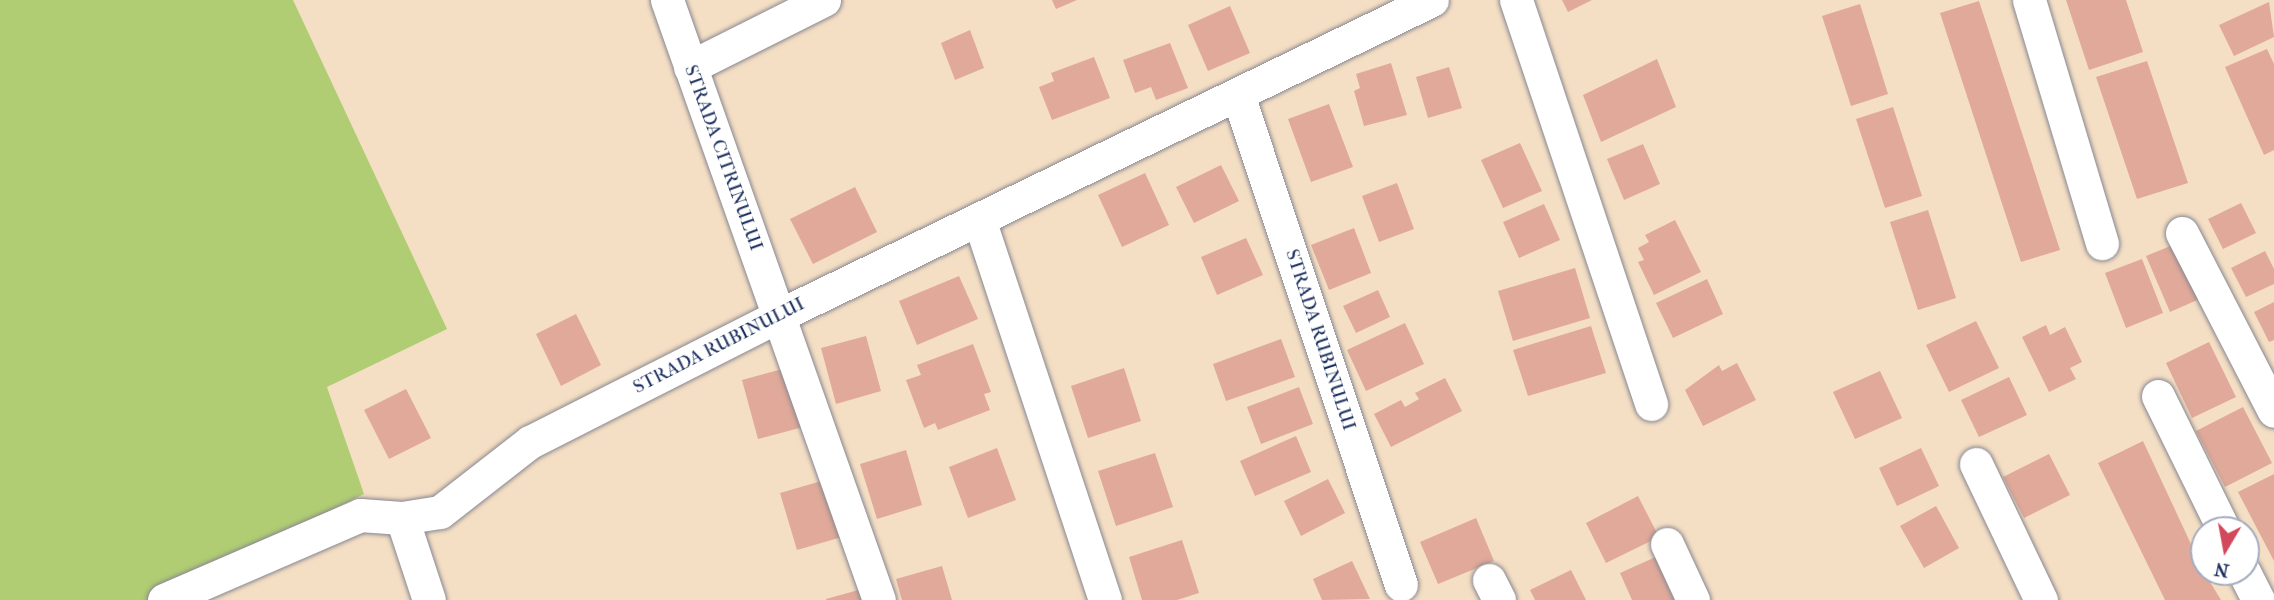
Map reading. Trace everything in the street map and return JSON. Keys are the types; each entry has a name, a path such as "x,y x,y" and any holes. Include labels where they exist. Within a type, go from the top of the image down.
{"street":[{"name":"STRADA CITRINULUI","path":"667,0 879,600"},
{"path":"690,67 824,0"},
{"name":"STRADA RUBINULUI","path":"164,600 208,591 360,514 402,518 440,512 530,442 780,315 1432,0"},
{"path":"1516,0 1651,404"},
{"path":"2029,0 2102,243"},
{"name":"STRADA RUBINULUI","path":"1238,95 1401,584"},
{"path":"979,219 1105,600"},
{"path":"2182,233 2274,411"},
{"path":"2158,396 2217,516"},
{"path":"1976,464 2041,600"},
{"path":"402,518 429,600"},
{"path":"1667,544 1693,600"}],"green space":[{"path":"0,0 293,0 447,329 327,387 364,494 150,600 0,600"}],"building":[{"path":"1052,0 1077,0 1056,9"},
{"path":"1562,0 1592,0 1568,12"},
{"path":"2066,0 2126,0 2143,52 2089,70"},
{"path":"1979,1 2060,250 2021,262 1940,13"},
{"path":"2269,2 2274,37 2234,56 2219,25"},
{"path":"1860,4 1888,94 1851,106 1822,16"},
{"path":"1230,6 1250,53 1208,71 1188,25"},
{"path":"970,30 984,68 955,80 941,43"},
{"path":"1170,43 1188,88 1156,100 1151,87 1135,93 1123,60"},
{"path":"2267,49 2274,64 2274,150 2264,155 2225,67"},
{"path":"1094,57 1110,98 1052,120 1039,87 1054,81 1051,73"},
{"path":"1657,59 1676,107 1601,142 1583,95"},
{"path":"2147,61 2188,183 2137,199 2096,77"},
{"path":"1391,63 1407,115 1364,126 1354,91 1360,88 1356,74"},
{"path":"1449,67 1462,108 1428,118 1416,77"},
{"path":"1329,104 1353,167 1311,182 1288,119"},
{"path":"1893,107 1922,196 1885,208 1856,119"},
{"path":"1520,143 1542,191 1503,208 1481,160"},
{"path":"1643,144 1660,184 1624,200 1607,159"},
{"path":"1221,165 1239,201 1194,223 1176,187"},
{"path":"1145,173 1169,225 1122,247 1098,195"},
{"path":"1397,183 1414,229 1379,242 1362,196"},
{"path":"855,187 877,232 813,264 790,219"},
{"path":"2241,203 2256,233 2223,249 2208,219"},
{"path":"1544,204 1560,240 1519,258 1503,222"},
{"path":"1928,210 1956,298 1918,310 1890,222"},
{"path":"1675,220 1701,272 1654,295 1638,262 1644,260 1638,248 1649,242 1645,235"},
{"path":"1354,228 1371,273 1329,290 1311,245"},
{"path":"1246,238 1263,275 1217,295 1201,257"},
{"path":"2180,242 2204,297 2170,312 2146,256"},
{"path":"2265,251 2274,269 2274,284 2246,297 2231,268"},
{"path":"2142,259 2163,313 2126,328 2105,273"},
{"path":"1575,268 1590,318 1513,341 1498,291"},
{"path":"959,276 978,319 917,345 899,301"},
{"path":"1707,279 1723,314 1673,338 1656,303"},
{"path":"1378,290 1390,317 1356,333 1343,306"},
{"path":"2274,302 2274,340 2269,342 2254,312"},
{"path":"576,314 601,365 561,386 536,334"},
{"path":"1976,321 1999,368 1949,392 1926,345"},
{"path":"1405,323 1424,364 1366,391 1347,350"},
{"path":"2046,325 2050,335 2065,327 2082,362 2070,368 2076,379 2049,392 2022,337"},
{"path":"1591,326 1606,373 1528,396 1513,350"},
{"path":"866,336 881,391 836,404 821,348"},
{"path":"1281,339 1295,377 1226,401 1213,364"},
{"path":"2209,342 2236,397 2192,418 2166,363"},
{"path":"973,344 991,392 984,394 990,410 938,430 935,423 924,428 906,380 921,375 917,365"},
{"path":"1737,363 1756,400 1703,426 1685,390 1719,365 1722,371"},
{"path":"790,367 807,426 758,439 742,380"},
{"path":"1124,368 1141,421 1088,438 1071,386"},
{"path":"1880,371 1902,418 1855,439 1833,392"},
{"path":"2009,377 2027,415 1979,437 1961,400"},
{"path":"1445,378 1462,411 1391,447 1374,414 1401,400 1405,407 1419,399 1415,393"},
{"path":"1299,387 1313,424 1261,444 1247,407"},
{"path":"406,389 431,438 389,459 364,410"},
{"path":"2243,407 2272,463 2225,487 2196,431"},
{"path":"1296,436 1311,472 1255,496 1240,461"},
{"path":"2143,441 2190,542 2190,586 2212,586 2221,600 2165,600 2098,463"},
{"path":"997,448 1016,500 968,518 949,467"},
{"path":"1921,448 1939,486 1897,506 1879,468"},
{"path":"906,450 922,505 877,519 860,464"},
{"path":"1155,453 1173,507 1116,526 1098,471"},
{"path":"2049,454 2070,495 2024,518 2003,477"},
{"path":"2274,474 2274,561 2260,534 2260,516 2251,516 2238,492"},
{"path":"1328,479 1345,513 1301,536 1284,501"},
{"path":"825,480 842,537 797,550 780,493"},
{"path":"1638,496 1659,537 1606,563 1586,523"},
{"path":"1936,506 1959,548 1924,568 1900,526"},
{"path":"1476,518 1494,561 1438,584 1420,542"},
{"path":"1182,540 1199,593 1177,600 1142,600 1129,557"},
{"path":"1660,555 1681,600 1632,600 1620,573"},
{"path":"1352,561 1370,599 1322,600 1313,579"},
{"path":"942,566 952,600 902,600 896,579"},
{"path":"1571,570 1586,600 1535,600 1530,590"},
{"path":"862,589 865,600 826,600 826,599"}]}
